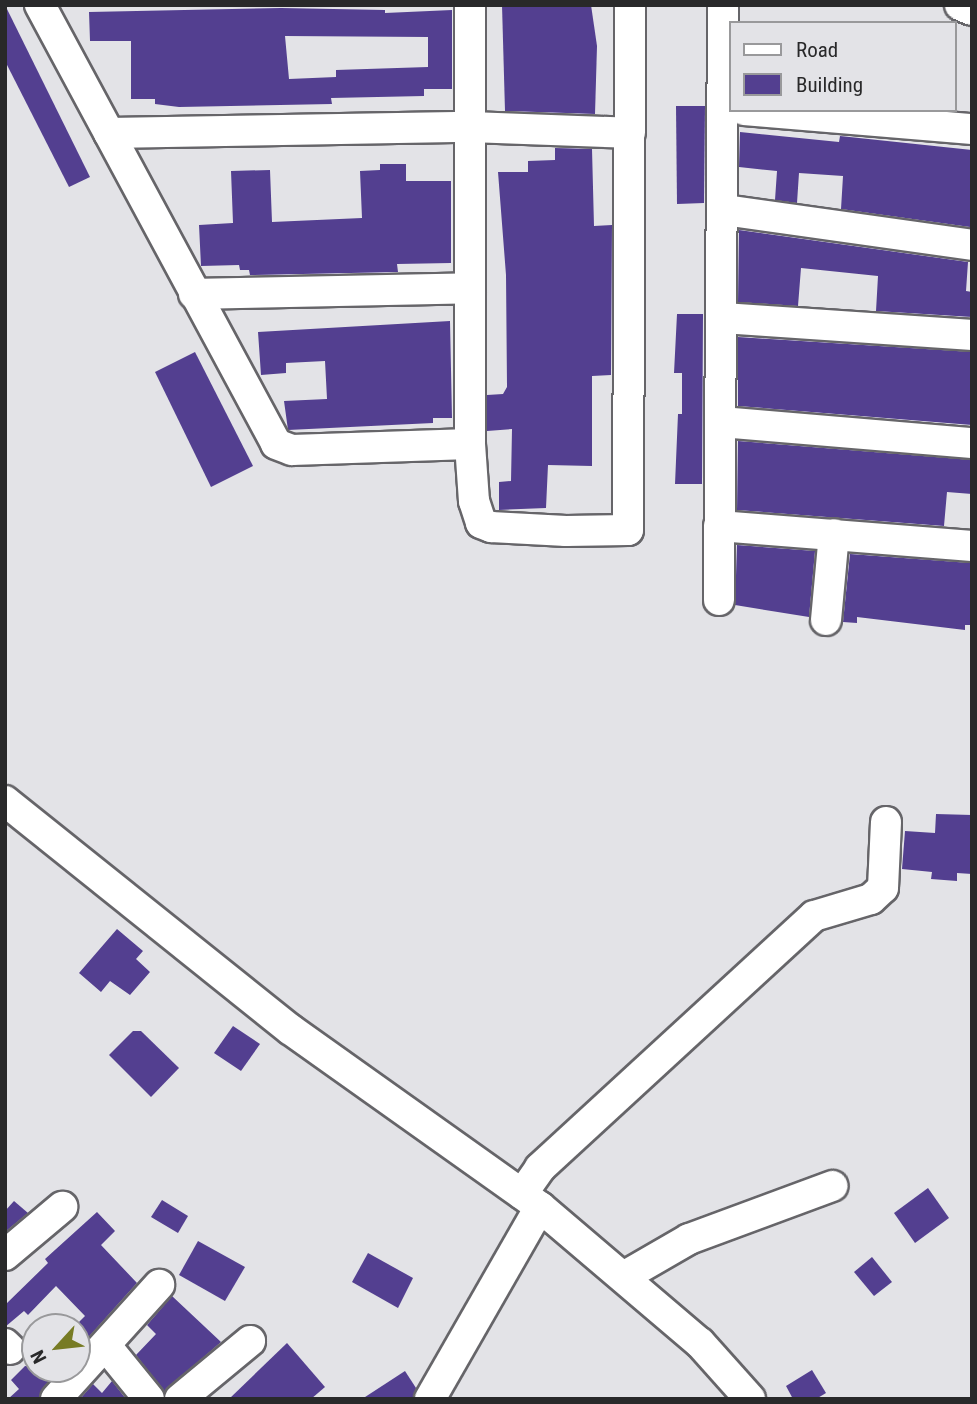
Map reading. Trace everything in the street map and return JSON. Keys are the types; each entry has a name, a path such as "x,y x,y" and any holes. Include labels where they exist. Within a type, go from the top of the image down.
{"street":[{"path":"40,5 276,444 292,450 470,444"},
{"path":"470,5 470,444 474,501 481,523 507,530 628,530 630,5"},
{"path":"723,5 729,67"},
{"path":"960,5 972,10"},
{"path":"719,600 724,210 733,112"},
{"path":"769,112 972,129"},
{"path":"108,134 470,127 630,133"},
{"path":"724,210 972,245"},
{"path":"194,294 470,288"},
{"path":"723,318 972,335"},
{"path":"721,422 972,443"},
{"path":"719,526 972,547"},
{"path":"826,620 834,534"},
{"path":"5,801 291,1030 531,1201 625,1276 700,1343 750,1399"},
{"path":"430,1399 531,1201 540,1168 804,925 848,902 871,899 883,888 886,822"},
{"path":"625,1276 689,1239 832,1186"},
{"path":"5,1255 62,1207"},
{"path":"55,1399 159,1285"},
{"path":"180,1399 250,1341"},
{"path":"106,1346 149,1399"}],"building":[{"path":"5,5 90,177 69,187 5,61"},
{"path":"502,5 591,5 597,46 595,114 505,111"},
{"path":"281,8 385,10 385,13 452,10 452,89 424,89 424,96 331,98 332,104 179,107 155,104 155,99 131,99 131,41 90,41 89,12","holes":["285,36 428,37 428,67 336,70 336,77 289,79"]},
{"path":"676,106 705,106 704,203 677,204"},
{"path":"740,132 839,142 840,136 972,150 970,227 841,209 843,176 799,173 797,203 775,200 777,171 739,167"},
{"path":"555,148 592,149 594,226 612,225 611,375 592,376 592,466 548,465 546,508 499,510 499,482 511,481 512,429 487,431 487,395 503,394 507,387 506,275 498,172 528,172 528,161 555,160"},
{"path":"380,164 406,164 406,181 451,181 451,263 397,264 398,272 250,275 249,270 240,270 239,265 201,266 199,225 233,223 231,171 270,170 272,222 362,218 360,171 380,170"},
{"path":"739,230 968,262 966,291 972,292 972,317 876,311 878,276 801,268 798,306 738,302"},
{"path":"677,314 703,314 702,484 675,484 678,414 682,414 682,373 674,373"},
{"path":"450,321 452,418 433,418 433,423 288,430 284,401 327,399 325,361 286,363 286,373 261,375 258,332"},
{"path":"738,337 972,352 972,425 738,406"},
{"path":"195,352 253,466 211,487 155,372"},
{"path":"738,441 972,460 972,494 947,492 944,526 737,510"},
{"path":"737,545 815,551 809,617 735,605"},
{"path":"850,554 970,563 972,625 965,625 965,630 857,617 857,623 843,622"},
{"path":"936,814 972,815 972,874 957,873 957,881 931,879 932,872 902,869 905,831 935,833"},
{"path":"117,929 143,951 136,959 150,972 130,995 110,981 101,992 79,973"},
{"path":"233,1026 260,1044 241,1071 214,1053"},
{"path":"133,1031 141,1031 179,1068 151,1097 109,1055"},
{"path":"928,1188 949,1218 915,1243 894,1213"},
{"path":"162,1200 188,1216 178,1233 151,1217"},
{"path":"14,1201 28,1213 5,1232 5,1211"},
{"path":"97,1212 115,1231 101,1245 137,1283 91,1334 91,1313 82,1313 56,1286 30,1313 24,1311 5,1327 5,1305 48,1263 45,1259"},
{"path":"198,1241 245,1267 225,1301 179,1275"},
{"path":"368,1253 413,1278 398,1308 352,1282"},
{"path":"872,1257 892,1282 874,1296 854,1272"},
{"path":"172,1296 221,1342 164,1392 136,1355 156,1334 147,1325"},
{"path":"287,1343 325,1387 311,1399 229,1399"},
{"path":"21,1370 21,1383 50,1383 39,1399 8,1399 19,1389 11,1380"},
{"path":"812,1370 826,1393 816,1399 793,1399 786,1386"},
{"path":"405,1371 416,1388 413,1399 362,1399"},
{"path":"112,1381 126,1399 80,1399 93,1384 102,1393"}]}
